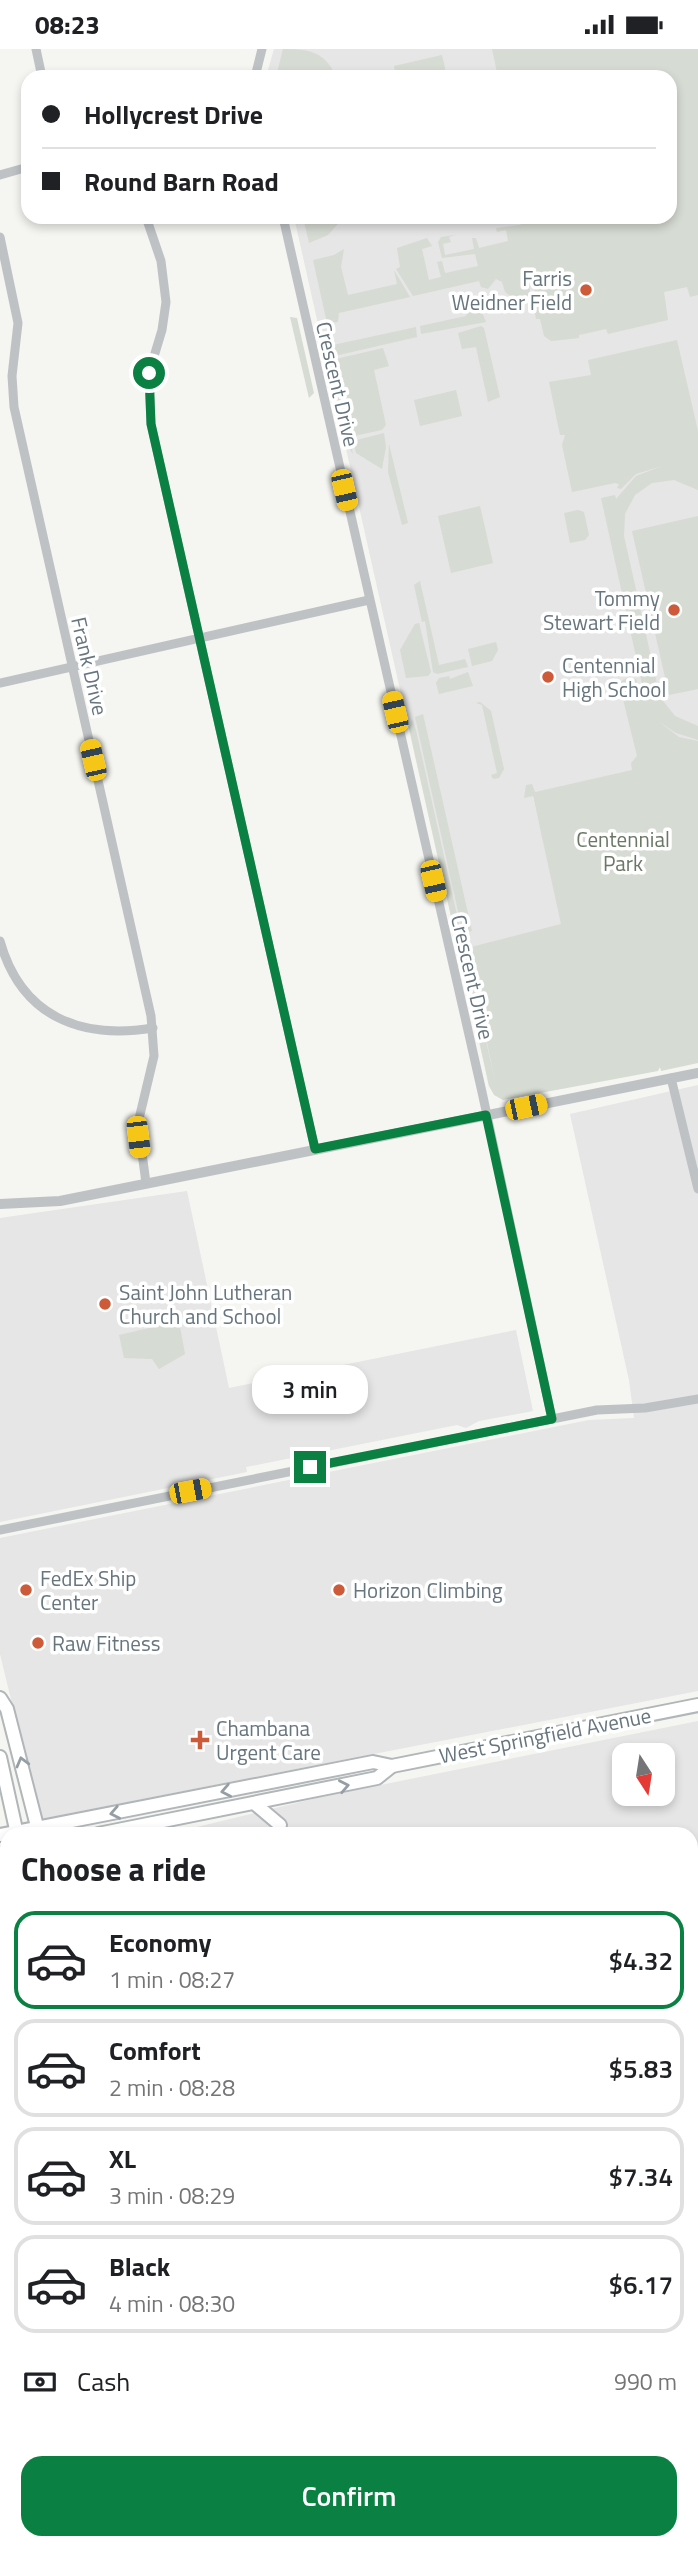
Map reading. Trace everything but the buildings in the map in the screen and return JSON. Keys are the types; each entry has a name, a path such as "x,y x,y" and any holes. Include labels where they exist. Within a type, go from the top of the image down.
{"main road":[{"path":"0,1698 7,1709 37,1827"},
{"name":"West Springfield Avenue","path":"57,1827 373,1762 392,1766 698,1705"},
{"path":"0,1756 16,1827"},
{"name":"West Springfield Avenue","path":"133,1827 377,1779 392,1766"},
{"path":"254,1803 280,1825"}],"street":[{"path":"36,49 40,70"},
{"path":"257,70 262,49"},
{"path":"0,175 21,169"},
{"path":"148,224 161,261 166,302 162,330 149,373 148,402 315,1149"},
{"name":"Crescent Drive","path":"284,224 486,1115 552,1419"},
{"name":"Frank Drive","path":"0,237 18,323 12,376 14,407 153,1028 152,1072 138,1123 146,1184"},
{"path":"0,683 369,600"},
{"path":"0,941 20,985 54,1015 96,1031 153,1028"},
{"path":"0,1204 60,1201 698,1073"},
{"path":"671,1078 698,1189"},
{"path":"0,1530 597,1410 645,1408 698,1399"}],"shaded area":[{"name":"Centennial High School","path":"274,49 698,49 698,756 532,793 597,1063 489,1086 296,224 677,224 677,70 268,70"},
{"path":"698,1085 698,1691 40,1819 0,1654 0,1538 589,1420 634,1418 629,1380 570,1114"},
{"name":"Saint John Lutheran Church and School","path":"187,1191 229,1388 516,1330 533,1411 479,1421 466,1428 457,1425 246,1467 247,1472 0,1522 0,1218"},
{"path":"698,1721 698,1827 197,1827 321,1797"}],"green space":[{"path":"283,49 315,53 333,70 278,70"},
{"path":"492,49 698,49 698,295 690,297 687,287 664,292 668,320 608,334 606,329 579,335 579,338 551,341 544,336 540,319 536,319 534,308 538,307 532,276 528,277 531,298 518,302 505,292 502,282 496,279 488,289 481,287 479,281 413,296 396,269 400,267 397,248 427,238 432,246 422,249 429,280 441,277 437,262 442,261 445,273 478,266 475,254 442,258 438,242 441,237 455,235 449,237 451,242 443,244 445,255 474,249 472,238 476,238 479,248 508,241 506,230 497,232 496,228 521,224 677,224 677,70 496,70"},
{"path":"442,55 445,70 395,70 394,66"},
{"path":"305,224 338,224 328,235 309,243"},
{"path":"344,249 341,267 348,295 397,284 394,270 410,297 339,313 338,322 327,323 313,260 334,255"},
{"path":"469,306 482,312 486,322 421,334 420,326 466,316"},
{"path":"290,317 297,318 314,393 309,398"},
{"path":"481,326 484,328 500,397 488,402 476,347 462,349 458,333"},
{"path":"416,327 417,337 335,354 333,345"},
{"name":"Centennial Park","path":"677,340 698,431 698,490 674,480 652,483 635,495 625,514 624,536 660,697 675,716 698,726 698,740 676,733 658,721 679,737 698,741 698,1063 661,1071 660,1067 658,1071 503,1100 494,1095 489,1086 461,958 465,950 496,1085 467,948 561,924 533,796 524,798 526,785 532,784 535,792 632,770 631,763 637,756 619,683 628,677 636,679 638,685 642,684 601,498 615,495 616,499 636,476 662,466 636,474 621,489 617,488 619,484 615,483 572,492 562,445 565,435 560,435 549,382 591,375 588,360"},
{"path":"328,341 353,454 345,442 324,349"},
{"path":"383,348 389,366 374,370 386,425 382,430 354,436 336,359"},
{"path":"456,390 462,416 420,426 414,400"},
{"path":"384,433 386,447 382,469 356,453 353,441"},
{"path":"389,444 408,523 402,525 388,472"},
{"path":"480,506 493,563 451,573 438,516"},
{"path":"578,510 584,512 589,535 585,540 570,543 564,513"},
{"name":"Tommy Stewart Field","path":"698,516 698,689 669,695 632,531"},
{"path":"420,581 439,665 465,659 468,667 437,674 433,672 425,621 422,622 414,585"},
{"path":"419,623 431,672 428,676 406,678 400,650 415,624"},
{"path":"496,642 498,650 492,661 472,666 468,649"},
{"path":"468,672 473,686 439,694 436,683 439,678 449,676 450,679"},
{"path":"480,702 491,711 504,769 499,778 493,779 491,775 497,773 482,705 476,703"},
{"path":"423,714 472,931 463,934 415,717"},
{"path":"412,719 461,933 453,925 409,728"},
{"path":"179,1321 185,1354 159,1369 152,1359 124,1358 119,1335"}],"place":[{"name":"Farris Weidner Field","path":"586,290"},
{"name":"Tommy Stewart Field","path":"674,610"},
{"name":"Centennial High School","path":"548,677"},
{"name":"Saint John Lutheran Church and School","path":"105,1304"},
{"name":"FedEx Ship Center","path":"26,1590"},
{"name":"Horizon Climbing","path":"339,1590"},
{"name":"Raw Fitness","path":"38,1643"},
{"name":"Chambana Urgent Care","path":"200,1740"}],"route":[{"path":"149,373 148,402 151,424 315,1149 486,1115 552,1419 310,1467"}]}
